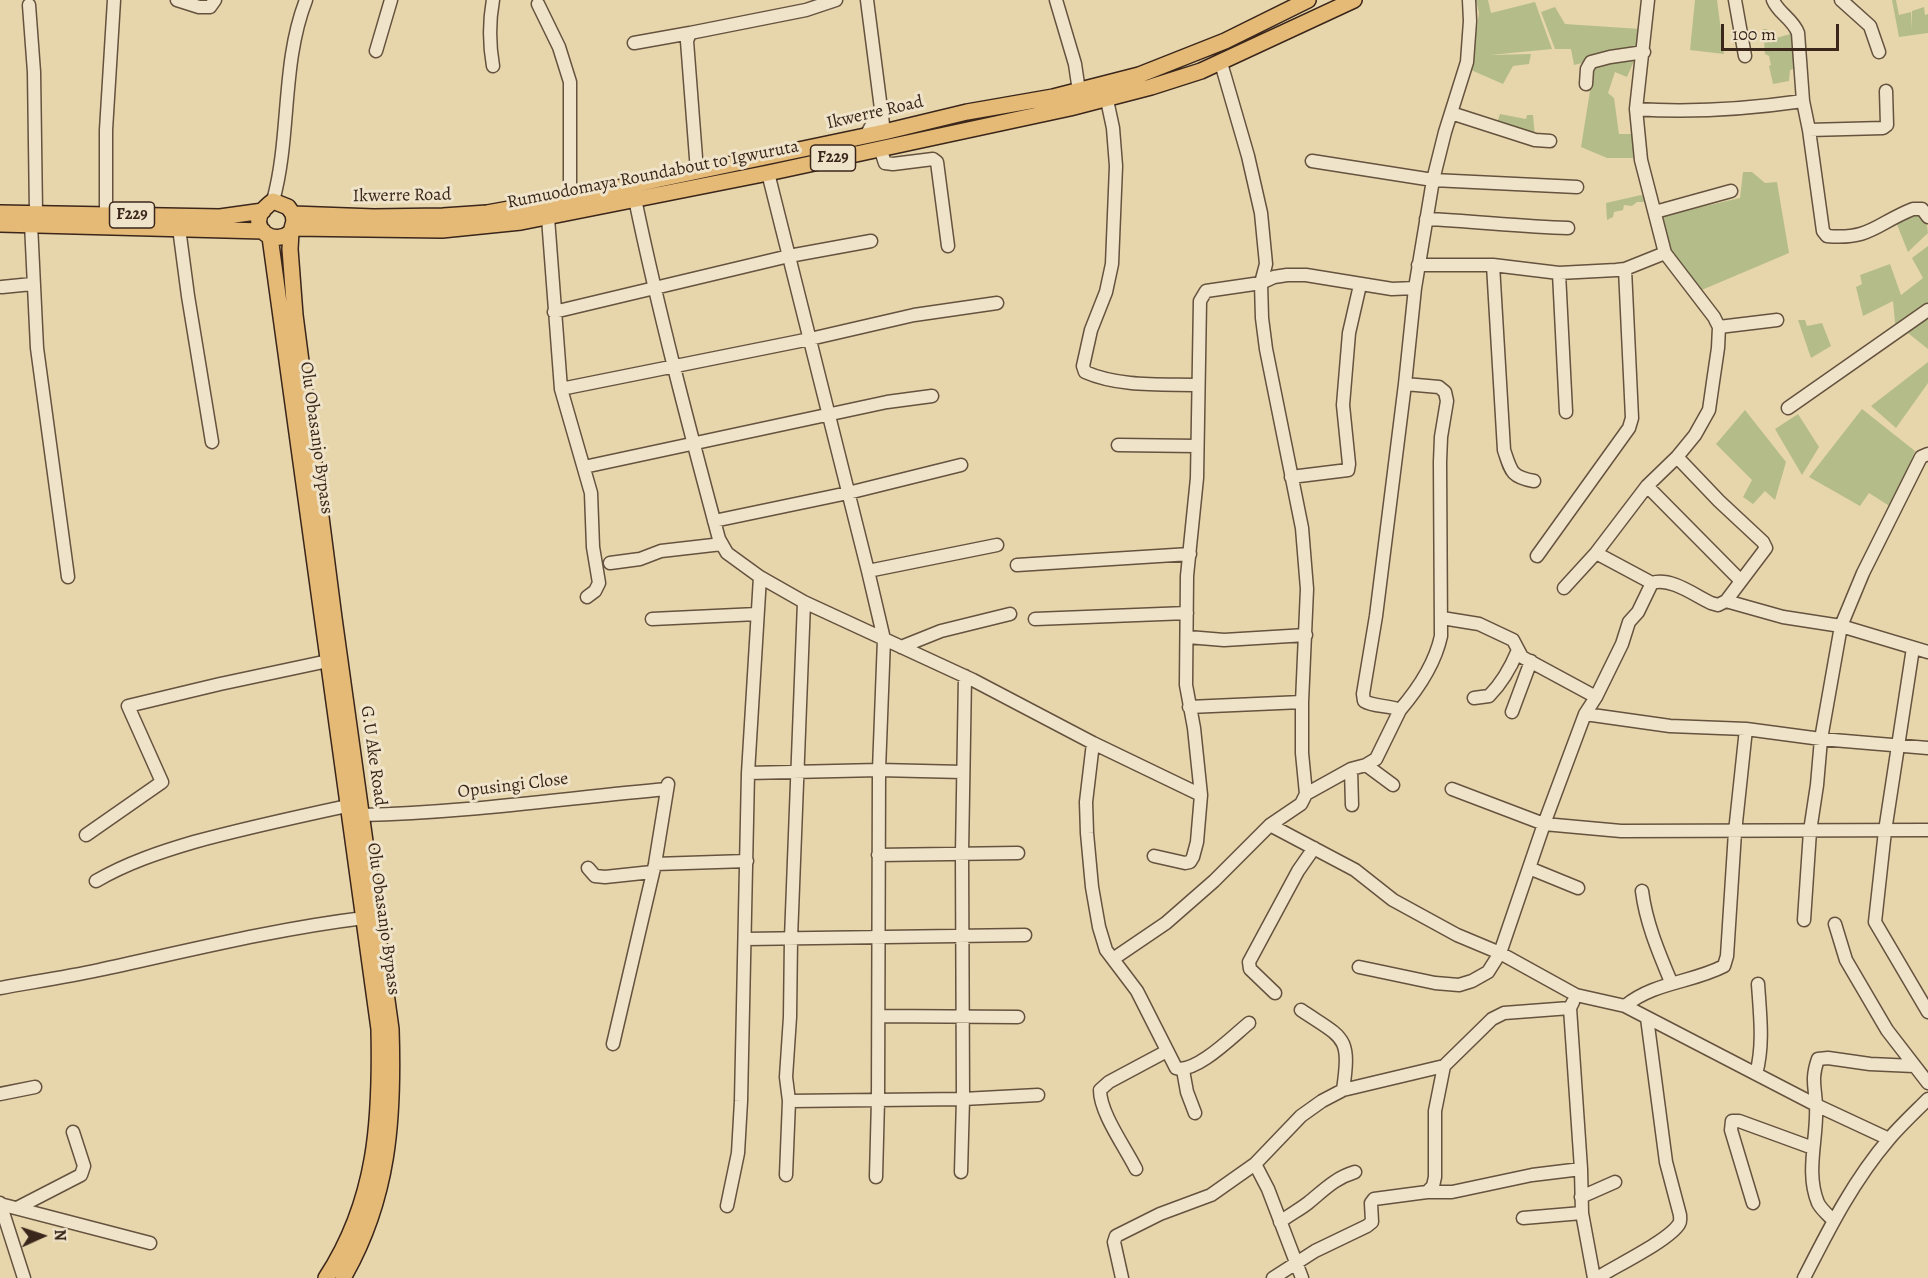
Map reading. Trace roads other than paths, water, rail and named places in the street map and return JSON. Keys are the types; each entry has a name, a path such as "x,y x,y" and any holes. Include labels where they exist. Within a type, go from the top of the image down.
{"main road":[{"name":"Ikwerre Road","path":"292,225 374,217 471,214 570,198 866,136 967,112 1079,91 1139,75 1180,59 1225,41 1281,6 1308,0"},
{"name":"Rumuodomaya Roundabout to Igwuruta","path":"292,225 442,230 498,225 548,218 768,173 1107,100 1221,63 1354,0"},
{"path":"768,173 772,168 783,163 868,145 884,132"},
{"name":"F229","path":"106,221 220,217 268,206"},
{"path":"266,234 260,221 268,206 288,207 292,225"},
{"name":"F229","path":"0,213 33,218 106,221 266,234 281,238 292,225"},
{"name":"F229","path":"0,224 33,218"},
{"name":"G.U Ake Road","path":"292,225 290,249 295,315 391,1029 392,1094 380,1190 366,1234 343,1278"},
{"name":"Olu Obasanjo Bypass","path":"266,234 379,1029 377,1133 369,1179 360,1208 339,1258 326,1278"}],"street":[{"path":"106,221 106,130 114,0"},
{"path":"177,0 199,7 210,7 215,0"},
{"path":"268,206 284,147 291,63 306,0"},
{"path":"376,51 391,0"},
{"path":"493,66 490,15 494,0"},
{"path":"634,42 806,10 836,0"},
{"path":"867,0 884,132"},
{"path":"1056,0 1075,64 1079,91"},
{"path":"1400,710 1369,704 1364,700 1363,694 1376,616 1405,384 1414,288 1433,180 1467,62 1469,0"},
{"path":"1564,588 1596,553 1647,486 1677,457 1695,435 1709,410 1719,348 1719,327 1714,317 1665,253 1641,160 1636,109 1648,0"},
{"path":"1735,0 1745,56"},
{"path":"1773,0 1795,26 1798,33 1803,101 1823,231 1827,236 1851,237 1864,234 1913,209 1922,209 1928,217"},
{"path":"1841,0 1870,27 1878,52"},
{"path":"538,4 559,47 570,82 570,198"},
{"path":"29,5 34,72 32,284 37,348 68,577"},
{"path":"690,33 687,41 697,171"},
{"path":"1586,84 1587,69 1591,62 1644,52"},
{"path":"1113,959 1166,923 1214,881 1270,825 1301,804 1306,794 1302,753 1302,702 1306,636 1306,562 1302,528 1266,349 1262,318 1261,283 1266,264 1261,213 1248,156 1221,63"},
{"path":"1809,130 1883,128 1887,124 1888,114 1886,91"},
{"path":"1107,100 1113,128 1116,166 1112,264 1106,292 1091,330 1083,366 1086,372 1095,376 1124,382 1198,385"},
{"path":"1636,109 1669,112 1714,111 1803,101"},
{"path":"866,136 881,107"},
{"path":"1452,113 1535,140 1550,141"},
{"path":"880,148 885,163 933,159 937,162 948,246"},
{"path":"1312,161 1433,180 1577,187"},
{"path":"768,173 884,639 879,770 879,1016 876,1177"},
{"path":"1655,212 1731,191"},
{"path":"635,200 654,288 714,521 727,553 760,577 804,603 965,676 1093,743 1201,795"},
{"path":"548,218 561,389 591,494 593,547 598,583 595,591 587,597"},
{"path":"1426,219 1523,227 1568,228"},
{"path":"180,228 188,296 212,442"},
{"path":"554,312 789,256 871,241"},
{"path":"1419,265 1493,265 1558,273 1625,269 1665,253"},
{"path":"1493,265 1504,450 1510,471 1520,479 1534,482"},
{"path":"1537,556 1629,428 1632,418 1625,269"},
{"path":"1558,273 1566,412"},
{"path":"1154,856 1185,863 1190,862 1197,842 1201,795 1194,728 1186,685 1187,576 1197,478 1200,302 1206,291 1261,283 1274,277 1287,275 1316,277 1392,289 1414,288"},
{"path":"2,287 32,284"},
{"path":"1291,477 1348,470 1343,405 1349,333 1360,285"},
{"path":"561,389 810,339 914,315 997,303"},
{"path":"1788,408 1928,310"},
{"path":"1719,327 1778,320"},
{"path":"1306,794 1352,768 1366,765 1376,759 1400,710 1414,693 1437,654 1442,618 1439,564 1440,453 1447,401 1445,393 1439,387 1405,384"},
{"path":"584,467 887,402 932,396"},
{"path":"1118,445 1197,446"},
{"path":"1804,920 1810,831 1821,739 1841,626 1863,573 1907,483 1921,457 1928,454"},
{"path":"1359,968 1435,983 1460,985 1488,972 1500,953 1585,714 1622,644 1629,622 1638,612 1652,584 1660,581 1668,582 1718,605 1726,601 1740,580 1763,554 1766,548 1763,542 1677,457"},
{"path":"714,521 848,493 962,465"},
{"path":"1647,486 1740,580"},
{"path":"610,562 640,559 661,551 722,544"},
{"path":"868,570 997,545"},
{"path":"1596,553 1652,584"},
{"path":"1017,565 1190,554"},
{"path":"727,1206 738,1153 747,861 747,773 760,577"},
{"path":"1726,601 1783,617 1841,626 1928,652"},
{"path":"786,1175 789,1101 786,1077 804,603"},
{"path":"1035,619 1187,613"},
{"path":"652,619 758,614"},
{"path":"901,647 941,631 1010,614"},
{"path":"1442,618 1479,624 1513,640 1522,657 1596,697"},
{"path":"1188,637 1224,640 1306,636"},
{"path":"1913,648 1885,831 1875,922 1928,1012"},
{"path":"1474,698 1489,696 1495,690 1509,670 1518,650"},
{"path":"86,835 162,782 129,706 328,661"},
{"path":"1512,712 1531,662"},
{"path":"961,1172 965,676"},
{"path":"1189,707 1302,702"},
{"path":"1585,714 1670,726 1746,729 1821,739 1928,748"},
{"path":"1625,1006 1636,996 1671,982 1714,971 1724,966 1727,956 1735,832 1746,729"},
{"path":"1093,743 1086,802 1087,833 1092,887 1106,950 1137,991 1176,1068 1183,1070 1193,1066 1249,1023"},
{"path":"1366,765 1394,785"},
{"path":"1352,768 1352,805"},
{"path":"747,773 879,770 963,772"},
{"name":"Opusingi Close","path":"362,815 449,812 668,786 654,868"},
{"path":"1452,789 1544,824 1621,831 1928,830"},
{"path":"96,881 118,868 155,854 256,826 347,806"},
{"path":"1270,825 1356,870 1393,900 1457,935 1500,953 1576,995 1625,1006 1816,1106 1889,1139"},
{"path":"1275,993 1250,969 1249,962 1298,871 1314,848"},
{"path":"878,855 1018,853"},
{"path":"588,868 595,876 605,877 654,868 747,861"},
{"path":"613,1044 654,868"},
{"path":"1529,868 1578,888"},
{"path":"1642,891 1644,908 1671,982"},
{"path":"0,988 97,971 247,937 315,924 364,918"},
{"path":"1835,924 1846,960 1887,1030 1928,1083"},
{"path":"745,939 1025,935"},
{"path":"1756,1074 1761,1044 1758,984"},
{"path":"1576,995 1570,1008 1582,1213 1594,1278"},
{"path":"1122,1278 1114,1242 1116,1236 1160,1214 1211,1195 1255,1164 1301,1116 1322,1101 1343,1090 1444,1066 1492,1019 1504,1013 1570,1008"},
{"path":"1300,1010 1336,1034 1344,1043 1347,1064 1343,1090"},
{"path":"879,1016 1018,1017"},
{"path":"1600,1278 1660,1239 1678,1226 1680,1221 1666,1162 1647,1018"},
{"path":"1136,1169 1105,1110 1100,1098 1100,1090 1109,1082 1167,1051"},
{"path":"1833,1220 1819,1205 1814,1187 1813,1148 1816,1106 1812,1087 1818,1059 1914,1066"},
{"path":"1427,1192 1433,1186 1435,1176 1435,1111 1444,1066"},
{"path":"1183,1070 1187,1092 1195,1113"},
{"path":"0,1094 35,1087"},
{"path":"789,1101 963,1099 1038,1095"},
{"path":"1804,1278 1833,1220 1861,1176 1889,1139 1928,1099"},
{"path":"1753,1203 1731,1130 1732,1121 1739,1121 1813,1148"},
{"path":"17,1208 81,1175 84,1166 73,1132"},
{"path":"1255,1164 1268,1190 1302,1278"},
{"path":"1273,1278 1315,1251 1367,1226 1372,1222 1371,1203 1374,1198 1427,1192 1452,1192 1532,1175 1581,1169"},
{"path":"1280,1222 1309,1202 1324,1187 1342,1176 1355,1172"},
{"path":"1581,1197 1615,1182"},
{"path":"0,1203 150,1243"},
{"path":"0,1203 24,1278"},
{"path":"1523,1218 1582,1213"}]}
